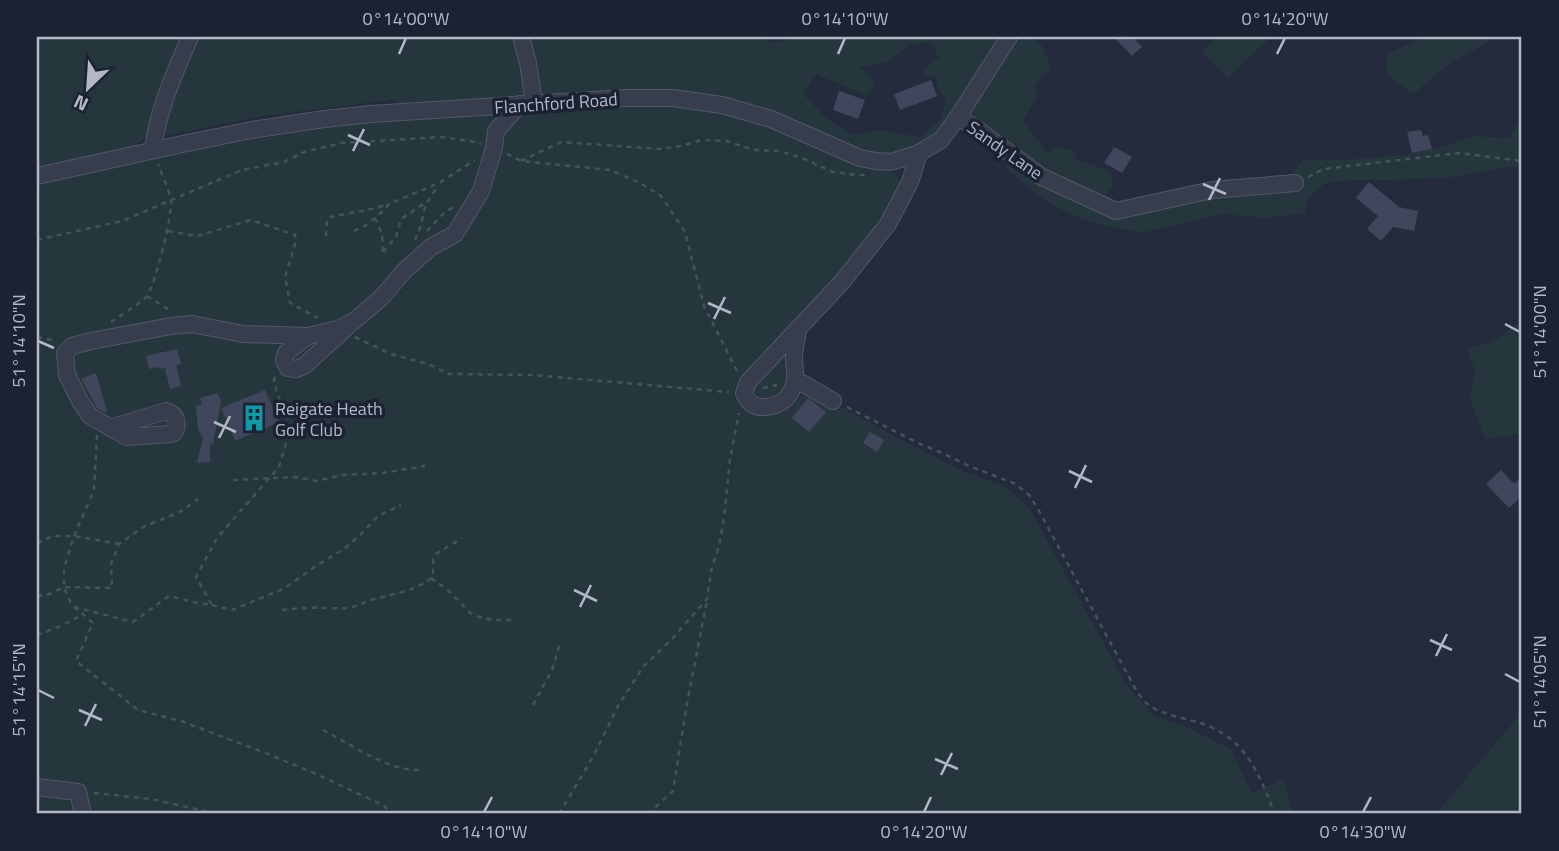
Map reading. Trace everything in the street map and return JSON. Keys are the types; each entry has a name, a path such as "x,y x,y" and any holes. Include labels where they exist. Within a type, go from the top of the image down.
{"street":[{"path":"153,150 169,91 190,37"},
{"path":"308,336 286,353 285,365 292,369 300,368 381,298 404,271 431,247 455,234 481,191 495,143 527,104 528,63 521,37"},
{"name":"Flanchford Road","path":"37,176 252,130 324,119 527,104 673,98 722,105 771,119 860,158 891,162 919,153 941,140 1009,37"},
{"path":"482,107 495,143"},
{"name":"Sandy Lane","path":"958,117 1042,177 1116,211 1212,190 1296,183"},
{"path":"798,330 794,356 795,381 787,398 777,405 757,407 746,399 745,390 753,377 842,282 888,224 910,183 919,153"},
{"path":"104,425 90,416 67,375 65,353 72,346 192,324 243,334 308,336 345,327"},
{"path":"795,381 833,401"},
{"path":"37,787 78,792 83,814"}],"path":[{"path":"37,240 122,221 242,170 284,162 304,152 342,143 441,137 495,143 521,161 610,170 661,196 684,232 705,306 745,390 730,459 724,518 712,567 673,791 648,814"},
{"path":"521,161 561,142 660,149 682,146 701,139 726,141 754,150 779,150 833,172 857,175 875,174 891,162"},
{"path":"326,236 327,219 330,217 376,208 439,183 495,143"},
{"path":"110,323 147,296 168,231 171,200 153,150"},
{"path":"1296,183 1324,169 1460,153 1522,161"},
{"path":"413,246 428,201 439,183"},
{"path":"375,218 382,234 383,252 396,237 401,219 428,201"},
{"path":"354,231 375,218 388,204"},
{"path":"168,231 197,236 251,220 295,235 296,241 285,276 290,303 345,327 391,354 449,374 532,375 745,390 795,381"},
{"path":"37,337 51,340 65,353"},
{"path":"212,605 197,578 217,538 279,467 288,437 290,423 274,380 286,353"},
{"path":"833,401 918,443 1016,484 1029,495 1144,701 1152,708 1211,726 1234,741 1251,761 1275,814"},
{"path":"104,425 96,437 94,491 74,536 64,568 64,587 74,607 93,623 76,661 138,710 181,721 268,754 383,805 393,814"},
{"path":"233,480 296,477 316,481 343,475 382,473 425,466"},
{"path":"37,596 47,595 64,587 113,588 111,564 119,544 145,526 180,512 198,499"},
{"path":"74,607 133,622 169,597 232,610 285,588 344,549 378,516 401,505"},
{"path":"37,543 53,536 74,536 119,544"},
{"path":"282,610 352,608 397,594 428,581 433,576 433,560 436,554 462,538"},
{"path":"431,578 479,617 513,620"},
{"path":"559,814 593,757 619,704 643,667 707,599"},
{"path":"37,635 82,615"},
{"path":"533,705 552,670 560,643"},
{"path":"323,730 393,767 408,771 422,770"},
{"path":"78,792 151,799 218,814"}],"shaded area":[{"path":"37,37 758,37 769,42 788,40 791,37 1029,37 1041,44 1051,68 1036,84 1036,99 1023,120 1047,153 1056,147 1073,150 1077,160 1108,170 1114,184 1098,208 1298,188 1293,172 1303,160 1346,160 1402,155 1440,148 1473,136 1509,138 1518,123 1522,123 1522,167 1513,166 1453,177 1325,183 1308,199 1305,213 1266,218 1223,214 1141,233 1090,222 1040,197 1006,169 1001,134 973,117 954,111 925,145 887,169 895,173 909,193 890,230 805,335 799,387 782,411 808,390 958,469 1006,487 1030,509 1126,684 1154,716 1184,726 1231,749 1252,794 1283,778 1293,814 37,814 37,185 200,149 347,124 428,116 392,100 261,116 166,136 165,134 145,139 132,147 37,169","holes":["931,42 939,58 921,71 926,76 934,75 939,90 946,99 940,120 920,137 879,130 857,135 851,133 828,120 803,94 816,74 867,96 876,84 860,67 887,62 910,45"]},
{"path":"1218,37 1271,37 1228,78 1202,51"},
{"path":"1424,37 1489,37 1488,42 1449,64 1413,94 1386,73 1387,54"},
{"path":"1522,320 1522,434 1485,439 1470,400 1475,370 1466,349 1492,342"},
{"path":"1522,712 1522,814 1436,814"}],"building":[{"path":"1114,37 1133,37 1142,47 1132,56"},
{"path":"931,80 937,96 900,110 894,94"},
{"path":"839,91 865,100 858,119 833,110"},
{"path":"1421,130 1423,136 1428,135 1432,149 1412,153 1407,132"},
{"path":"1114,147 1132,157 1122,173 1104,163"},
{"path":"1369,182 1399,207 1418,211 1414,231 1393,227 1381,241 1367,229 1378,216 1356,198"},
{"path":"177,349 181,364 176,365 181,386 170,389 165,368 149,369 146,356"},
{"path":"96,373 107,411 104,412 97,408 81,379"},
{"name":"Reigate Heath Golf Club","path":"265,390 279,422 235,441 221,408"},
{"path":"218,393 221,402 213,445 210,444 210,462 197,463 203,438 198,429 196,406 202,404 200,398"},
{"path":"808,398 826,412 809,432 792,418"},
{"path":"870,432 884,440 877,452 863,443"},
{"path":"1501,470 1514,484 1522,477 1522,496 1509,508 1486,484"}],"place":[{"name":"Reigate Heath Golf Club","path":"254,418"}]}
